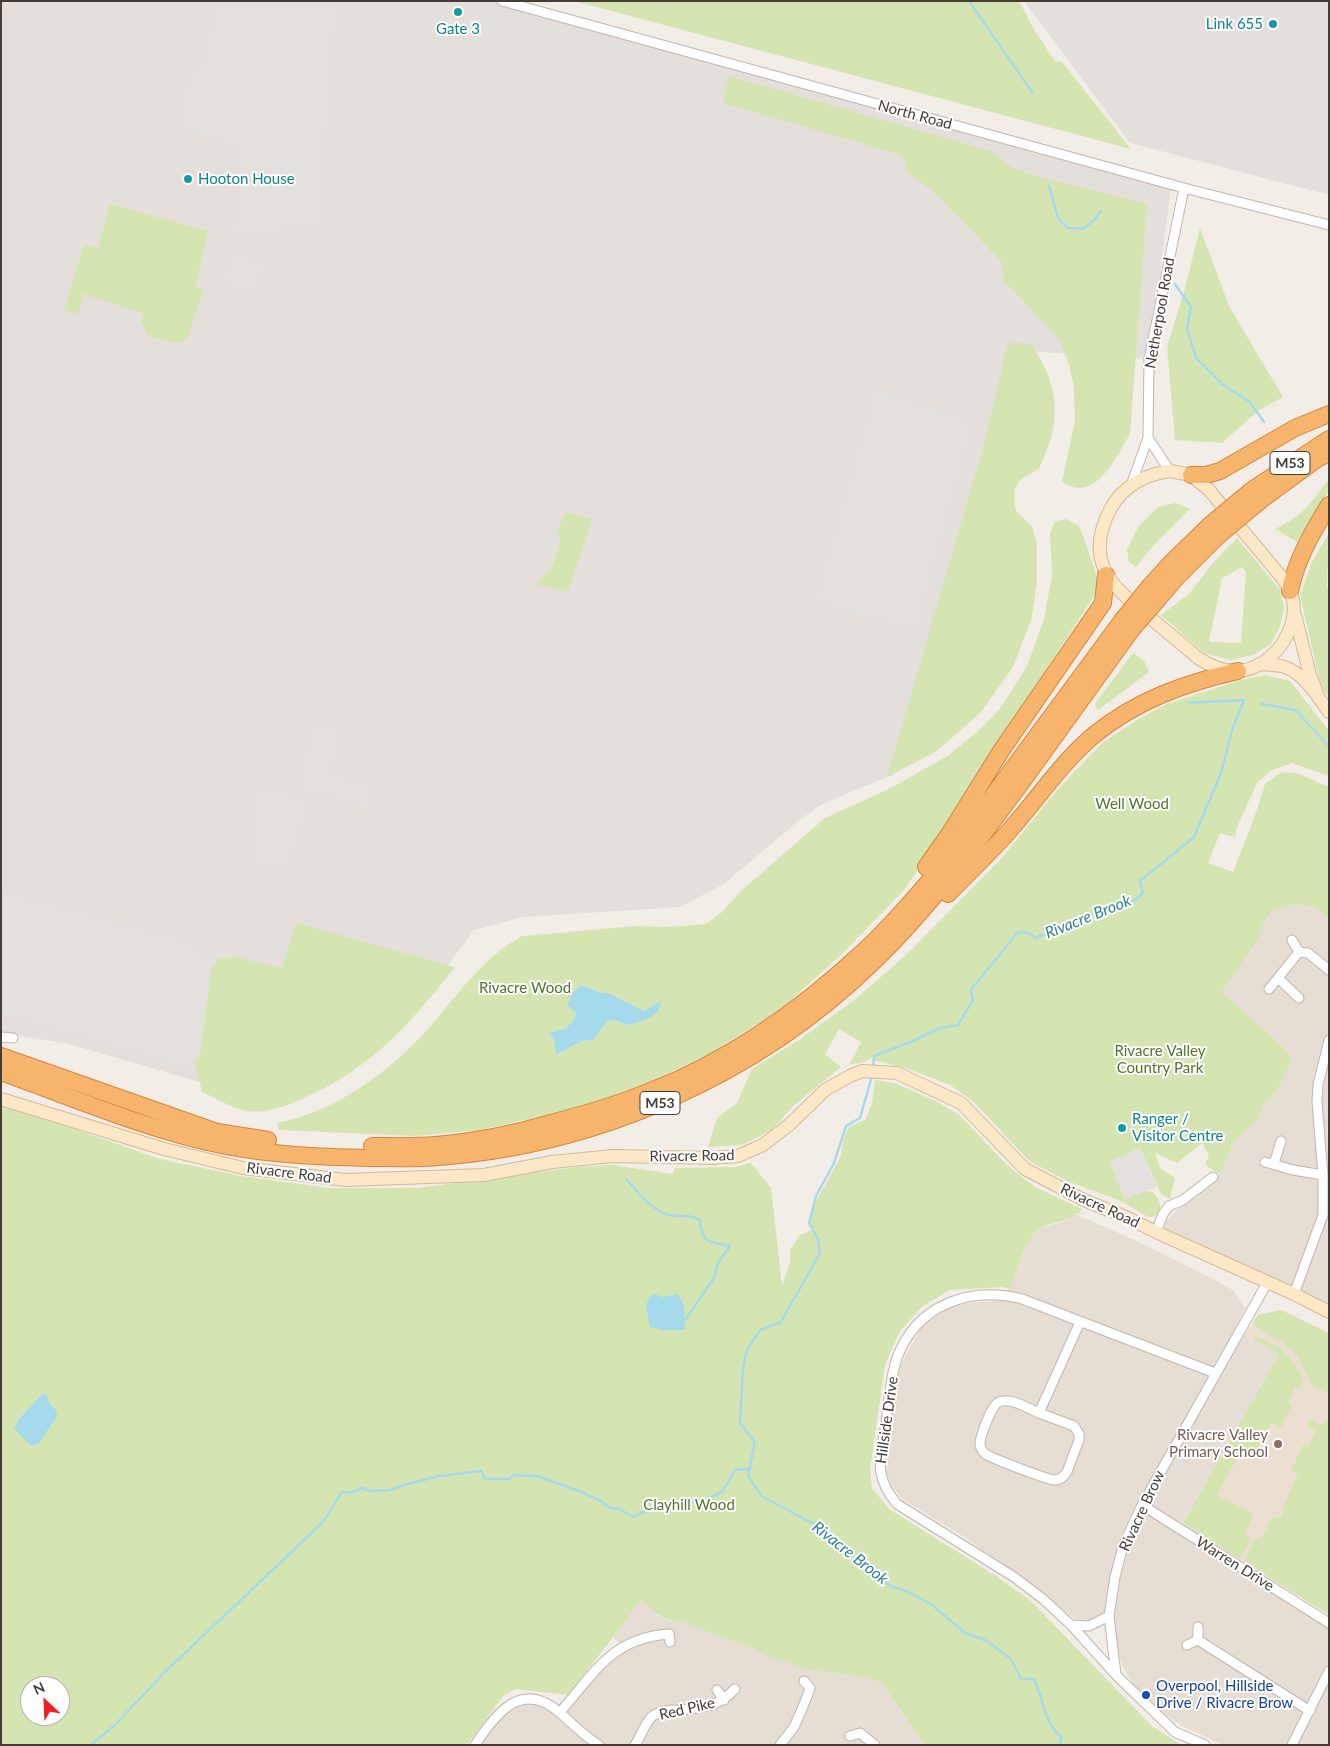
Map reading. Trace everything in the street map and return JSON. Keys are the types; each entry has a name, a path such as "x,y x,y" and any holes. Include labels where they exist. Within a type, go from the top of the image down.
{"highway":[{"path":"1191,475 1206,475 1220,471 1295,428 1329,414"},
{"name":"M53","path":"1,1056 217,1132 286,1143 339,1146 436,1145 490,1138 591,1112 649,1092 702,1067 746,1042 788,1014 906,928 976,844 1126,626 1155,592 1176,577 1214,530 1329,439"},
{"name":"M53","path":"1256,495 1329,452"},
{"path":"1290,591 1292,580 1305,549 1329,505"},
{"path":"869,956 950,833 1001,751 1102,603 1106,575"},
{"path":"869,956 913,930 1014,825 1094,735 1139,704 1200,679 1238,671"},
{"name":"M53","path":"1,1072 167,1132 225,1146 285,1154 334,1157 436,1158 482,1153 576,1133 626,1117 728,1070 764,1048 826,1004 869,956"}],"main road":[{"path":"1294,610 1291,629 1283,643 1271,657 1259,664 1238,671 1211,666 1198,658 1125,597 1106,575 1100,550 1105,520 1118,497 1131,485 1157,472 1170,471 1191,475 1209,490 1277,572 1290,591 1310,675 1318,696"},
{"path":"1259,664 1287,668 1300,677 1318,696 1329,712"},
{"name":"Rivacre Road","path":"1,1099 164,1149 243,1168 346,1180 484,1175 552,1162 612,1156 711,1158 738,1156 764,1146 825,1090 850,1076 862,1071 897,1073 961,1103 1024,1170 1086,1201 1126,1217 1329,1312"}],"street":[{"name":"North Road","path":"502,1 1184,188 1329,225"},
{"name":"Netherpool Road","path":"1131,485 1148,438 1149,359 1184,188"},
{"path":"1148,438 1170,471"},
{"path":"1292,940 1299,952"},
{"path":"1299,952 1308,953 1329,970"},
{"path":"1269,989 1299,952"},
{"path":"1278,978 1299,998"},
{"path":"1,1037 13,1038"},
{"path":"1294,1294 1322,1215 1326,1195 1317,1102 1318,1085 1329,1040"},
{"path":"1282,1141 1270,1163 1323,1175"},
{"path":"1156,1232 1163,1214 1169,1206 1183,1200 1212,1177"},
{"name":"Rivacre Brow","path":"1116,1676 1108,1616 1123,1546 1142,1505 1267,1283"},
{"name":"Hillside Drive","path":"1205,1745 1175,1732 1116,1676 1071,1625 1043,1599 1014,1577 897,1504 887,1493 879,1470 893,1375 897,1358 905,1342 918,1324 930,1313 952,1301 968,1296 993,1295 1022,1299 1216,1373"},
{"path":"1039,1413 1080,1322"},
{"path":"1006,1400 1039,1413 1074,1426 1078,1434 1079,1440 1066,1472 1060,1479 1048,1479 986,1455 980,1446 993,1408 1000,1402 1006,1400"},
{"name":"Warren Drive","path":"1142,1505 1329,1623"},
{"path":"1071,1625 1089,1626 1108,1616"},
{"path":"1198,1627 1198,1640"},
{"path":"560,1712 611,1654 638,1639 671,1635"},
{"path":"1188,1645 1198,1640"},
{"path":"1198,1640 1310,1711"},
{"path":"1292,1745 1329,1671"},
{"path":"780,1745 804,1706 811,1684"},
{"name":"Red Pike","path":"717,1690 724,1700"},
{"name":"Red Pike","path":"635,1745 642,1736 648,1720 654,1715 663,1711 709,1707 724,1700 735,1690"},
{"path":"475,1745 502,1710 527,1698 542,1700 560,1712 573,1726 599,1745"},
{"path":"850,1736 860,1728 874,1745"}],"shaded area":[{"path":"1,1 502,1 1171,188 1149,359 1010,350 892,775 822,804 797,822 724,884 680,907 523,917 474,930 406,1021 278,1105 69,1044 1,1033"},
{"path":"212,1 337,1 319,226 283,223 279,239 233,230 237,150 175,123 192,67 207,63"},
{"path":"1024,1 1329,1 1329,195 1130,143"},
{"path":"231,253 265,261 257,293 223,284"},
{"path":"874,390 973,423 916,631 814,601"},
{"path":"314,725 341,731 331,773 371,786 366,804 361,807 300,789 297,778"},
{"path":"259,785 310,798 289,871 249,860 255,831 251,817"},
{"path":"1,891 194,943 211,969 200,1056 184,1066 1,1015"},
{"path":"1297,904 1316,907 1329,919 1329,1306 1160,1228 1184,1202 1195,1198 1220,1174 1234,1141 1256,1122 1265,1103 1281,1084 1283,1047 1222,992 1258,940 1263,924 1273,910"},
{"path":"1140,1148 1157,1187 1125,1199 1110,1162"},
{"path":"1075,1214 1139,1242 1234,1291 1245,1308 1232,1334 1241,1340 1245,1335 1279,1354 1177,1532 1329,1628 1329,1745 1223,1745 1180,1725 1157,1708 1134,1685 1122,1665 1115,1637 1114,1623 1099,1616 1088,1621 1077,1620 966,1538 902,1499 886,1477 896,1374 920,1328 953,1305 1004,1300 1028,1241 1041,1228 1065,1221"},
{"name":"Rivacre Valley Primary School","path":"1281,1310 1329,1333 1329,1615 1182,1524 1279,1354 1245,1335 1258,1315"},
{"path":"641,1600 658,1616 670,1621 682,1622 754,1649 764,1655 828,1672 870,1678 882,1683 925,1745 479,1745 505,1713 524,1703 540,1703 560,1719 598,1673 624,1649 613,1636"}],"green space":[{"path":"574,1 1019,1 1035,31 1055,61 1062,62 1131,149"},
{"path":"729,76 991,151 1013,168 1035,176 1147,204 1130,434 1103,475 1094,483 1084,487 1074,487 1062,481 1075,421 1074,387 1069,364 1059,339 1004,281 1001,261 933,191 908,173 902,155 723,103"},
{"path":"110,204 208,231 195,287 203,290 188,337 179,343 149,337 141,322 143,313 83,294 79,314 64,310 84,245 98,248"},
{"path":"1200,228 1229,306 1283,397 1258,411 1222,443 1175,440 1167,347 1185,288"},
{"path":"1015,342 1032,345 1048,375 1055,406 1052,434 1039,469 1020,481 1015,489 1016,511 1032,526 1037,544 1037,583 1031,621 1013,667 981,712 937,751 887,777 983,448 1007,346"},
{"path":"1329,479 1329,490 1297,542 1275,529 1300,514"},
{"path":"1175,503 1190,509 1153,546 1136,567 1129,562 1127,549 1138,527 1158,507"},
{"path":"566,512 592,519 568,592 537,584 553,566 561,540 557,531"},
{"name":"Rivacre Wood","path":"1066,519 1079,526 1100,587 1021,708 958,812 904,890 843,953 781,1009 710,1054 632,1089 573,1109 480,1130 416,1136 279,1130 277,1123 319,1110 358,1089 377,1076 426,1031 481,967 493,956 522,936 637,926 667,927 706,924 722,912 742,890 825,818 891,788 949,755 977,732 999,710 1026,668 1044,619 1052,575 1050,532 1055,522","holes":["581,985 599,992 608,993 644,1011 662,1001 627,1025 615,1020 607,1021 594,1039 580,1042 557,1055 554,1039 549,1033 564,1029 571,1024 577,1008"]},
{"path":"1329,533 1327,588 1329,594 1329,697 1321,687 1300,595 1313,560"},
{"path":"1237,538 1280,590 1284,608 1280,626 1271,644 1253,655 1231,660 1204,653 1161,615 1189,594 1212,564","holes":["1242,567 1246,572 1241,643 1209,642 1222,578"]},
{"path":"1133,653 1144,661 1149,672 1097,711 1095,704"},
{"path":"1266,675 1290,681 1329,731 1329,776 1292,763 1272,770 1257,783 1237,827 1235,837 1220,833 1208,863 1233,872 1265,784 1282,772 1297,773 1329,787 1329,919 1316,907 1297,904 1273,910 1263,924 1258,940 1222,992 1283,1047 1291,1060 1281,1084 1265,1103 1256,1122 1234,1141 1220,1174 1205,1165 1209,1155 1202,1143 1177,1163 1155,1153 1160,1168 1175,1178 1170,1199 1161,1194 1140,1148 1110,1162 1125,1199 1148,1191 1155,1194 1160,1205 1159,1213 1148,1217 1121,1201 1067,1181 1029,1161 974,1102 950,1085 906,1068 874,1060 874,1056 864,1062 849,1065 861,1042 839,1029 825,1054 841,1067 793,1106 772,1130 742,1145 708,1147 717,1118 737,1103 752,1069 799,1040 857,998 907,954 1001,859 1058,789 1102,743 1137,720 1167,704 1241,680"},
{"path":"296,923 455,967 405,1026 388,1043 349,1074 327,1087 282,1107 254,1112 241,1110 202,1092 194,1060 200,1056 211,969 219,958 236,957 282,968"},
{"name":"Clayhill Wood","path":"875,1080 894,1083 936,1101 959,1115 1008,1166 1035,1187 1082,1209 1079,1214 1076,1213 1067,1219 1044,1226 1034,1234 1025,1248 1010,1289 1002,1287 950,1290 922,1307 900,1331 885,1365 870,1469 872,1488 889,1509 996,1576 1030,1600 1152,1726 1181,1745 925,1745 882,1683 870,1678 807,1669 764,1655 754,1649 682,1622 664,1618 641,1600 569,1695 515,1689 503,1696 467,1745 1,1745 1,1103 160,1159 241,1176 328,1188 418,1188 577,1167 612,1165 673,1174 675,1168 734,1167 751,1163 771,1188 782,1286 790,1262 790,1250 800,1235 812,1230 810,1217 815,1203 841,1156 843,1140 849,1127 865,1120 872,1103","holes":["43,1393 55,1410 14,1428 19,1419"]},
{"path":"1281,1310 1329,1333 1329,1393 1313,1387 1296,1354 1282,1342 1256,1328 1253,1322 1258,1315"},
{"path":"1255,1336 1273,1344 1284,1352 1293,1362 1303,1379 1300,1389 1295,1387 1288,1403 1292,1405 1281,1428 1271,1423 1256,1452 1243,1447 1217,1495 1253,1514 1245,1535 1251,1539 1240,1559 1183,1523 1279,1354 1254,1340"},
{"path":"1329,1417 1329,1615 1244,1561 1256,1538 1261,1539 1273,1516 1280,1519 1284,1510 1282,1509 1298,1474 1291,1470 1303,1445 1308,1447 1316,1431 1307,1427 1310,1419 1323,1425"}],"water":[{"path":"581,985 599,992 608,993 644,1011 662,1000 658,1011 649,1018 627,1025 615,1020 607,1021 594,1039 580,1042 556,1055 554,1039 549,1033 563,1029 571,1023 576,1013 567,1005 573,992"},
{"path":"655,1294 662,1297 678,1294 684,1305 685,1330 662,1330 650,1327 646,1306 649,1297"},
{"path":"43,1393 48,1397 49,1403 56,1410 57,1416 39,1443 31,1446 14,1428 19,1419"}],"waterway":[{"name":"Rivacre Brook","path":"969,1 1032,92"},
{"path":"1049,186 1058,218 1068,228 1083,229 1101,211"},
{"name":"Rivacre Brook","path":"1175,284 1191,307 1187,328 1196,358 1223,385 1250,402 1264,422"},
{"name":"Rivacre Brook","path":"873,1068 874,1056 940,1028 958,1025 973,1000 971,990 1017,933 1026,932 1036,938 1088,915 1131,903 1143,893 1140,881 1194,837 1221,773 1233,727 1244,700 1188,703"},
{"path":"1262,704 1295,710 1329,746"},
{"name":"Rivacre Brook","path":"872,1076 860,1118 846,1126 834,1163 816,1196 809,1223 818,1239 820,1253 781,1322 760,1330 746,1352 743,1369 740,1423 755,1442 748,1475 761,1496 818,1526 840,1549 891,1586 906,1591 931,1604 965,1633 987,1641 1011,1659 1021,1679 1034,1679 1051,1725 1062,1738 1059,1745"},
{"path":"626,1179 645,1200 662,1213 673,1216 692,1217 700,1220 705,1238 712,1242 730,1246 718,1263 714,1278 685,1320"},
{"path":"91,1745 115,1725 165,1672 323,1522 342,1492 350,1493 362,1488 371,1491 390,1490 439,1476 481,1471 485,1479 509,1479 514,1475 537,1476 579,1491 601,1501 610,1508 619,1509 634,1517 643,1512 660,1510 668,1512 687,1503 706,1499 722,1492 735,1470 750,1469"}],"place":[{"name":"Gate 3","path":"458,12"},
{"name":"Link 655","path":"1273,24"},
{"name":"Hooton House","path":"188,179"},
{"name":"Ranger / Visitor Centre","path":"1122,1128"},
{"name":"Rivacre Valley Primary School","path":"1278,1444"},
{"name":"Overpool, Hillside Drive / Rivacre Brow","path":"1146,1695"}],"park label":[{"name":"Well Wood","path":"1132,804"},
{"name":"Rivacre Valley Country Park","path":"1160,1060"}]}
